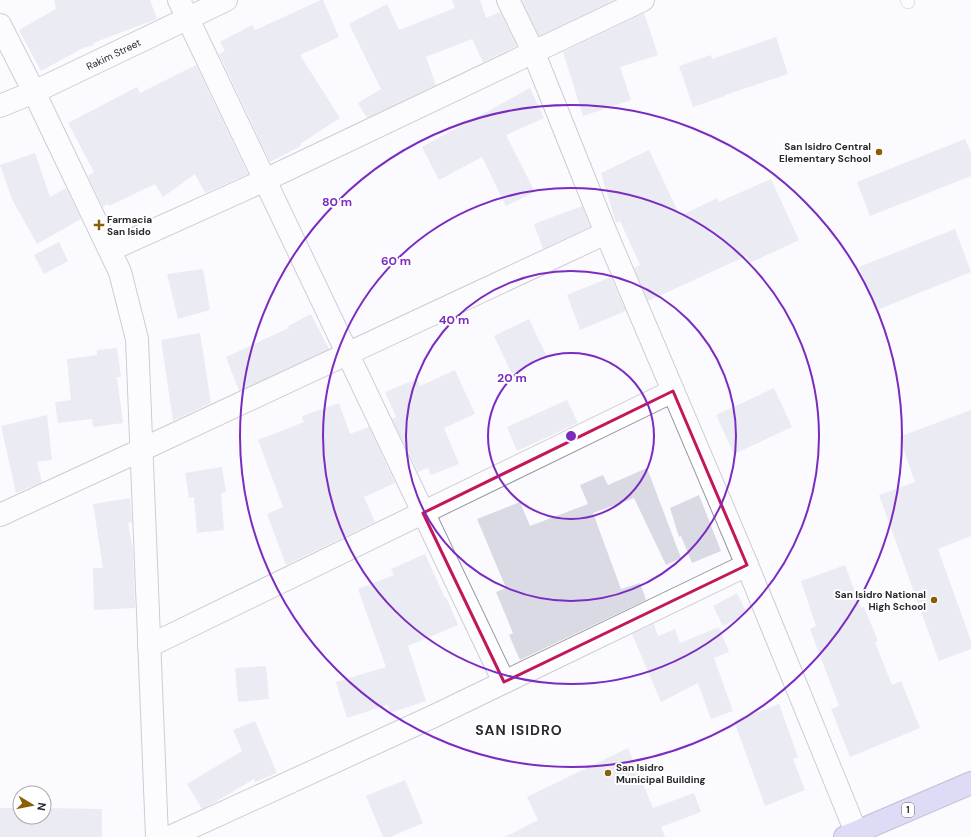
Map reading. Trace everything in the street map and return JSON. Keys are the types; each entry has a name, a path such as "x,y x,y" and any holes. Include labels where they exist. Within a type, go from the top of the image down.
{"highway":[{"name":"1","path":"850,835 971,783"}],"street":[{"name":"Rakim Street","path":"0,106 34,92 183,9 226,0"},
{"path":"508,0 534,51 606,233 747,565 850,835"},
{"path":"110,250 265,180 643,0"},
{"path":"183,9 504,682"},
{"path":"0,24 120,272 137,339 157,837"},
{"path":"0,515 606,233"},
{"path":"149,646 673,391"},
{"path":"170,837 432,717 747,565"}],"highlighted area":[{"path":"673,391 747,565 504,682 423,513"}],"building":[{"path":"54,0 150,0 157,19 93,43 94,45 83,48 41,71 19,30 56,9"},
{"path":"323,0 339,37 300,55 340,118 300,144 301,146 270,162 219,54 225,51 220,42 252,25 255,30"},
{"path":"452,0 480,0 486,18 500,12 517,46 483,62 472,39 426,57 436,85 367,118 358,103 381,89 349,24 387,4 399,30 455,8"},
{"path":"614,0 539,36 522,1"},
{"path":"644,13 658,55 620,67 631,100 583,116 563,52"},
{"path":"776,37 788,74 693,107 679,66 711,55 712,59"},
{"path":"196,65 248,174 205,193 195,174 163,197 155,184 109,206 108,204 103,207 88,176 94,172 68,123 137,87 140,93"},
{"path":"530,88 544,118 506,135 535,192 506,206 482,157 439,180 422,147"},
{"path":"965,139 971,153 971,176 870,216 857,182"},
{"path":"649,150 680,216 717,198 719,202 771,179 799,240 750,263 746,256 648,301 634,268 640,265 620,221 616,223 601,173"},
{"path":"35,153 50,197 66,188 81,219 37,244 12,199 0,165"},
{"path":"582,206 590,227 543,249 534,224"},
{"path":"955,229 971,272 877,310 859,267"},
{"path":"59,242 68,261 44,274 34,255"},
{"path":"203,269 210,310 178,319 167,274"},
{"path":"611,277 626,311 580,330 567,295"},
{"path":"311,314 329,349 239,391 226,357 289,328 288,326"},
{"path":"529,319 547,357 512,374 494,336"},
{"path":"200,333 211,403 173,421 161,340"},
{"path":"117,348 121,377 117,377 123,423 93,427 92,419 58,423 55,402 71,400 67,359 97,355 97,350"},
{"path":"455,370 475,414 444,428 459,464 431,475 428,468 418,472 392,419 396,417 385,392 417,379 420,386"},
{"path":"774,388 792,427 734,454 716,415"},
{"path":"567,400 578,423 517,451 507,427"},
{"path":"339,403 350,434 369,427 395,483 364,497 375,522 286,565 267,514 283,507 258,440 304,422 302,416"},
{"path":"971,410 971,536 938,549 971,641 971,649 939,661 879,495 915,482 899,437"},
{"path":"47,415 52,460 37,462 42,482 16,493 1,426"},
{"path":"222,467 226,492 221,493 224,530 197,533 194,497 189,498 185,473"},
{"path":"647,468 681,558 666,565 634,498 593,513 621,589 640,583 646,600 520,660 509,635 513,633 496,592 506,588 477,519 520,502 530,526 588,504 580,485 603,475 608,485"},
{"path":"699,495 721,551 692,563 681,536 679,537 670,508"},
{"path":"130,498 132,522 128,523 133,550 135,608 94,610 93,568 103,568 93,504"},
{"path":"425,554 458,625 408,646 426,701 390,713 388,705 347,718 336,682 386,667 358,589 394,575 391,569"},
{"path":"845,565 861,608 864,607 878,641 875,642 892,685 901,681 920,728 850,757 831,709 839,706 810,629 816,626 801,581"},
{"path":"737,593 747,614 723,626 713,606"},
{"path":"654,624 658,636 675,629 680,643 719,627 729,652 714,658 733,711 711,719 698,683 661,702 632,634"},
{"path":"266,666 269,699 238,702 235,668"},
{"path":"779,704 798,757 793,759 805,790 765,806 734,721"},
{"path":"255,721 277,773 255,782 254,779 202,809 187,784 242,751 233,730"},
{"name":"San Isidro Municipal Building","path":"628,748 653,808 694,793 701,812 661,827 665,837 505,837 538,820 527,797"},
{"path":"405,780 423,823 390,837 383,837 366,796"},
{"path":"0,808 12,808 12,825 52,825 52,808 102,809 102,837 0,837"}],"place":[{"name":"San Isidro Central Elementary School","path":"879,152"},
{"name":"Farmacia San Isido","path":"99,225"},
{"name":"San Isidro National High School","path":"934,600"},
{"name":"San Isidro Municipal Building","path":"608,773"}],"district":[{"name":"SAN ISIDRO","path":"519,730"}]}
